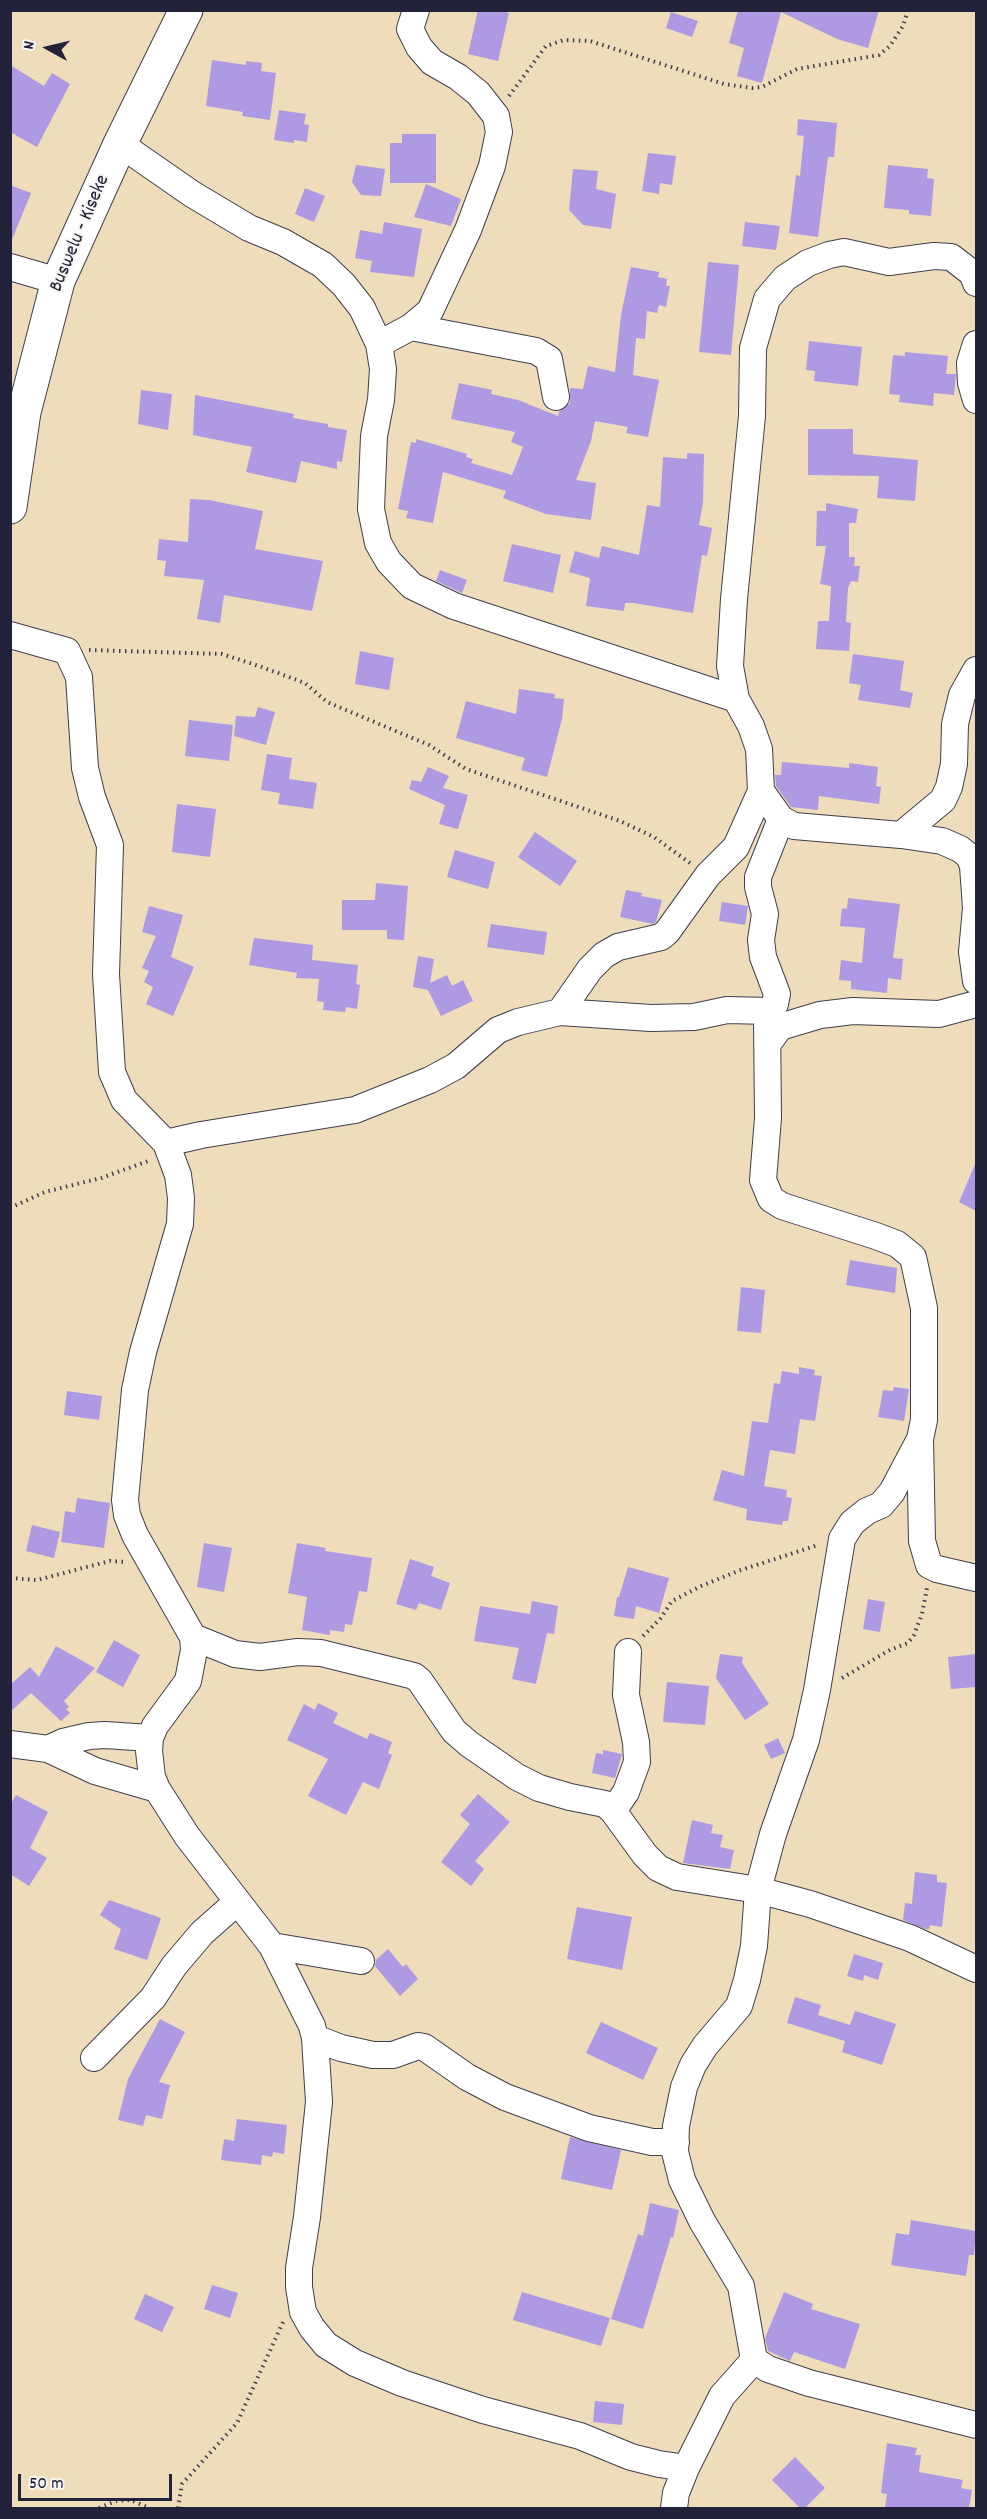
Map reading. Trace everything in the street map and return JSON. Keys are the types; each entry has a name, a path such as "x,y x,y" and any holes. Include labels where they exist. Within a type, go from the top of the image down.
{"main road":[{"name":"Buswelu - Kiseke","path":"10,507 24,412 58,281 120,144 186,10"}],"street":[{"path":"379,344 411,327 430,311 468,230 492,166 499,132 496,116 478,93 458,76 432,62 419,47 410,29 416,10"},
{"path":"120,144 192,194 249,228 283,242 323,266 344,285 362,308 379,344 383,369 382,390 374,436 370,509 378,543 389,562 412,586 454,606 736,699"},
{"path":"560,1011 590,969 604,955 618,947 661,938 667,932 708,875 736,847 761,791 759,749 751,726 736,699 730,666 734,599 752,416 753,348 767,299 784,278 808,263 844,252 889,262 933,256 951,257 972,273 976,283"},
{"path":"10,267 58,281"},
{"path":"411,327 536,351 549,359 556,397"},
{"path":"976,344 970,363 970,383 976,400"},
{"path":"10,635 67,651 79,677 85,768 92,797 110,845 106,974 112,1072 124,1100 168,1147 178,1175 181,1198 180,1224 146,1342 135,1390 125,1500 130,1525 193,1636 194,1650 188,1681 155,1726 150,1738 149,1758 152,1777 157,1789 187,1836 272,1946 301,2002 315,2038 320,2102 308,2217 299,2268 298,2287 303,2312 326,2345 355,2363 448,2399 580,2436 632,2457 686,2468"},
{"path":"901,835 943,800 949,788 954,764 955,724 962,695 976,669"},
{"path":"761,791 779,824 758,877 765,914 763,957 777,994 775,1004 766,1019 769,1042 768,1118 763,1180 771,1199 782,1206 850,1226 897,1244 913,1257 924,1308 924,1420 920,1439 921,1532 929,1565 976,1578"},
{"path":"741,835 779,824 901,835 942,841 960,849 969,856 973,866 976,908 972,952 976,981"},
{"path":"769,1042 780,1027 820,1015 853,1011 939,1014 976,1004"},
{"path":"168,1147 297,1118 355,1110 430,1080 456,1066 498,1030 560,1011 651,1018 694,1017 727,1010 769,1011"},
{"path":"920,1439 892,1492 881,1505 867,1511 852,1523 842,1539 817,1690 806,1740 782,1806 758,1890 754,1946 747,1980 739,2007 705,2046 693,2065 684,2087 676,2126 675,2152 682,2180 702,2221 741,2286 754,2360 768,2369 808,2383 976,2425"},
{"path":"193,1636 236,1654 260,1657 298,1652 321,1653 414,1676 420,1681 454,1731 469,1744 517,1777 539,1788 605,1804 658,1868 677,1877 758,1890 810,1904 910,1938 976,1969"},
{"path":"613,1811 626,1792 637,1762 636,1742 626,1695 628,1652"},
{"path":"48,1749 63,1742 89,1736 150,1738"},
{"path":"10,1744 48,1749 95,1771 157,1789"},
{"path":"94,2058 153,1998 174,1966 202,1934 237,1902"},
{"path":"272,1946 361,1961"},
{"path":"315,2038 340,2048 373,2055 393,2055 418,2046 424,2047 467,2077 505,2097 589,2128 652,2142 676,2142"},
{"path":"674,2508 676,2493 686,2468 723,2396 754,2360"}],"path":[{"path":"496,116 546,46 564,40 590,41 724,84 752,88 762,87 797,69 879,55 890,46 903,26 908,10"},
{"path":"67,651 99,649 222,654 259,666 305,684 327,702 429,745 466,769 629,825 654,837 708,875"},
{"path":"10,1208 45,1192 101,1178 149,1161 168,1147"},
{"path":"628,1652 660,1619 672,1601 738,1571 842,1539"},
{"path":"10,1578 37,1580 110,1561 151,1563"},
{"path":"817,1690 908,1643 914,1635 922,1614 929,1565"},
{"path":"177,2508 182,2484 237,2423 298,2287"},
{"path":"99,2508 116,2501 131,2500 149,2508"}],"building":[{"path":"478,10 498,10 509,13 498,61 468,54"},
{"path":"738,10 879,10 868,48 837,39 781,12 762,83 737,76 744,48 729,43"},
{"path":"671,12 698,21 692,37 666,28"},
{"path":"212,60 246,65 246,61 262,63 261,71 276,73 270,120 242,116 243,112 206,106"},
{"path":"10,65 44,86 52,73 70,84 37,147 10,132"},
{"path":"279,110 306,114 304,124 309,125 307,142 274,140"},
{"path":"798,119 837,123 834,157 828,157 818,237 789,233 796,175 800,176 804,136 797,135"},
{"path":"402,134 436,134 436,183 390,183 390,143 402,143"},
{"path":"648,153 676,156 672,185 660,183 659,194 642,191"},
{"path":"356,165 385,169 381,196 361,195 352,182"},
{"path":"888,165 928,169 927,178 934,179 931,216 909,214 909,210 884,208"},
{"path":"573,169 598,171 596,189 616,194 611,229 583,225 569,210"},
{"path":"426,184 461,199 451,226 414,217"},
{"path":"10,185 31,193 11,242 10,242"},
{"path":"305,188 325,196 314,222 295,214"},
{"path":"384,222 422,229 414,277 370,272 372,261 355,258 360,230 382,234"},
{"path":"745,222 780,226 776,250 742,246"},
{"path":"708,262 739,265 731,355 699,352"},
{"path":"631,267 659,272 658,277 667,279 666,286 670,286 666,307 659,305 657,313 647,311 645,339 636,338 633,375 659,380 648,437 626,433 628,427 595,421 591,441 576,480 596,483 591,520 546,514 503,498 506,491 443,472 433,523 406,518 408,511 398,509 411,442 416,443 416,439 467,454 466,457 473,459 471,463 512,475 523,447 511,442 515,432 451,419 459,383 492,390 491,394 518,400 558,416 559,412 570,403 570,388 583,389 588,366 615,372 621,315"},
{"path":"809,341 862,347 858,386 814,381 815,371 806,370"},
{"path":"905,352 948,356 946,374 956,374 954,395 934,393 933,406 899,402 900,395 889,394 893,355 905,356"},
{"path":"141,390 172,394 168,430 138,424"},
{"path":"195,395 294,414 293,418 347,430 342,462 337,461 337,469 301,461 296,483 246,472 252,447 193,435"},
{"path":"808,429 853,429 853,454 918,460 915,501 877,498 879,476 808,475"},
{"path":"687,453 704,454 703,502 699,525 712,528 707,556 702,555 693,613 634,603 625,603 624,611 586,606 590,578 569,572 575,551 599,558 602,546 639,555 647,505 660,507 663,457 687,459"},
{"path":"190,499 209,500 263,511 255,549 323,561 312,611 224,595 220,623 197,619 204,580 164,576 166,561 157,560 159,539 188,542"},
{"path":"826,503 858,509 856,523 849,523 849,557 855,557 854,566 860,566 858,582 851,581 848,588 846,622 851,623 849,651 816,649 818,621 829,621 831,586 820,584 826,546 816,546 817,511 826,511"},
{"path":"512,544 561,555 553,593 503,581"},
{"path":"440,570 467,580 462,593 436,581"},
{"path":"360,651 394,658 389,690 355,684"},
{"path":"853,654 904,661 900,690 913,693 910,708 858,700 861,685 849,683"},
{"path":"519,689 555,694 554,698 564,699 562,719 547,777 521,770 525,758 456,738 466,701 516,714"},
{"path":"258,707 275,712 266,745 234,736 236,716 255,717"},
{"path":"189,720 233,725 229,761 185,756"},
{"path":"267,754 292,758 289,779 317,783 313,809 278,804 280,793 261,790"},
{"path":"782,762 849,768 849,763 878,767 876,786 881,787 879,804 819,796 818,810 791,807 776,786 775,775 781,775"},
{"path":"428,767 449,776 443,788 468,795 458,829 439,824 445,805 409,789 412,780 421,782"},
{"path":"177,804 216,809 210,857 172,852"},
{"path":"535,832 577,861 560,886 518,857"},
{"path":"455,850 495,862 488,889 447,877"},
{"path":"376,883 408,886 404,940 387,939 387,930 342,930 342,900 375,900"},
{"path":"626,890 662,900 656,922 653,924 620,917"},
{"path":"848,898 900,904 893,958 903,959 901,980 888,978 887,993 851,989 851,981 839,980 841,960 862,963 865,928 840,926 842,908 847,909"},
{"path":"722,902 748,906 745,925 719,921"},
{"path":"149,906 183,915 171,957 194,967 173,1016 146,1004 153,987 144,982 149,971 142,968 156,936 142,932"},
{"path":"491,924 547,932 544,955 487,947"},
{"path":"254,938 313,945 312,960 358,965 356,984 360,985 357,1009 346,1007 345,1012 323,1010 324,1002 317,1001 319,979 296,978 297,973 249,965"},
{"path":"418,956 434,959 430,983 447,975 452,986 463,980 473,1001 441,1016 428,990 413,987"},
{"path":"976,1162 976,1211 959,1202"},
{"path":"850,1260 897,1268 895,1293 846,1285"},
{"path":"741,1287 765,1290 761,1333 737,1331"},
{"path":"799,1367 815,1370 814,1375 822,1376 815,1421 800,1419 795,1454 770,1450 764,1486 787,1490 786,1497 792,1498 788,1521 783,1521 782,1525 746,1520 747,1509 713,1500 722,1470 744,1476 752,1421 768,1423 774,1383 780,1384 782,1371 799,1374"},
{"path":"894,1387 909,1389 904,1421 878,1417 883,1390 893,1391"},
{"path":"67,1391 102,1396 99,1420 64,1415"},
{"path":"77,1498 110,1503 104,1548 61,1542 65,1511 75,1513"},
{"path":"32,1525 60,1532 54,1558 26,1551"},
{"path":"204,1543 232,1548 224,1592 197,1587"},
{"path":"297,1543 326,1548 325,1551 372,1558 367,1592 359,1591 352,1625 345,1624 344,1632 330,1630 330,1635 302,1630 307,1597 288,1593"},
{"path":"410,1559 434,1567 431,1576 450,1583 441,1610 419,1603 416,1610 396,1604"},
{"path":"628,1567 669,1578 659,1613 636,1606 634,1619 614,1616 617,1597 619,1597"},
{"path":"868,1599 885,1602 880,1632 863,1629"},
{"path":"532,1601 558,1606 554,1634 547,1633 536,1684 512,1679 519,1648 474,1641 480,1606 530,1614"},
{"path":"114,1640 140,1655 123,1687 96,1672"},
{"path":"56,1646 95,1668 64,1701 70,1713 61,1721 31,1693 10,1712 10,1685 30,1667 39,1677"},
{"path":"720,1654 743,1657 742,1663 769,1704 745,1720 716,1678"},
{"path":"976,1654 976,1687 951,1689 948,1657"},
{"path":"667,1682 709,1686 705,1725 663,1722"},
{"path":"318,1703 338,1713 333,1723 367,1739 370,1733 392,1742 388,1753 392,1755 379,1789 363,1782 346,1815 308,1796 328,1759 287,1740 304,1704 315,1710"},
{"path":"778,1738 785,1753 771,1759 764,1745"},
{"path":"603,1750 622,1754 615,1778 592,1773 596,1753 603,1754"},
{"path":"478,1794 510,1822 475,1861 484,1869 471,1886 441,1862 470,1824 460,1815"},
{"path":"16,1795 48,1812 30,1848 47,1858 29,1886 10,1874 10,1805"},
{"path":"692,1820 713,1825 711,1833 723,1835 720,1847 734,1850 730,1869 683,1863"},
{"path":"915,1872 937,1875 937,1882 947,1883 942,1927 930,1925 929,1929 925,1929 903,1920 905,1903 912,1904"},
{"path":"109,1900 161,1918 147,1960 114,1949 121,1929 100,1915"},
{"path":"577,1907 632,1917 622,1970 567,1959"},
{"path":"388,1949 403,1967 406,1964 418,1979 400,1996 375,1966 376,1960"},
{"path":"854,1954 883,1963 878,1980 864,1975 863,1981 847,1976"},
{"path":"795,1997 821,2005 818,2015 850,2025 855,2011 896,2024 882,2065 842,2052 845,2041 787,2023"},
{"path":"160,2019 185,2032 159,2082 170,2085 162,2119 146,2115 143,2126 118,2120 128,2079"},
{"path":"601,2022 658,2048 643,2080 586,2053"},
{"path":"237,2119 287,2125 284,2154 273,2152 272,2157 262,2155 261,2165 221,2160 224,2139 234,2141"},
{"path":"570,2137 621,2150 612,2190 561,2179"},
{"path":"650,2203 679,2210 673,2238 671,2237 643,2329 611,2319 638,2234 643,2236"},
{"path":"911,2220 976,2231 974,2255 969,2255 966,2276 891,2265 896,2233 909,2235"},
{"path":"212,2285 238,2293 230,2318 204,2309"},
{"path":"522,2292 610,2318 601,2346 513,2320"},
{"path":"784,2292 813,2304 811,2309 860,2324 845,2369 794,2352 790,2361 768,2351 765,2338"},
{"path":"145,2294 174,2307 162,2332 134,2319"},
{"path":"595,2401 624,2404 622,2425 593,2422"},
{"path":"887,2443 917,2448 915,2455 921,2455 919,2472 963,2480 961,2488 972,2490 969,2508 885,2508 887,2494 881,2493"},
{"path":"795,2457 825,2488 805,2508 800,2508 772,2480"}]}
